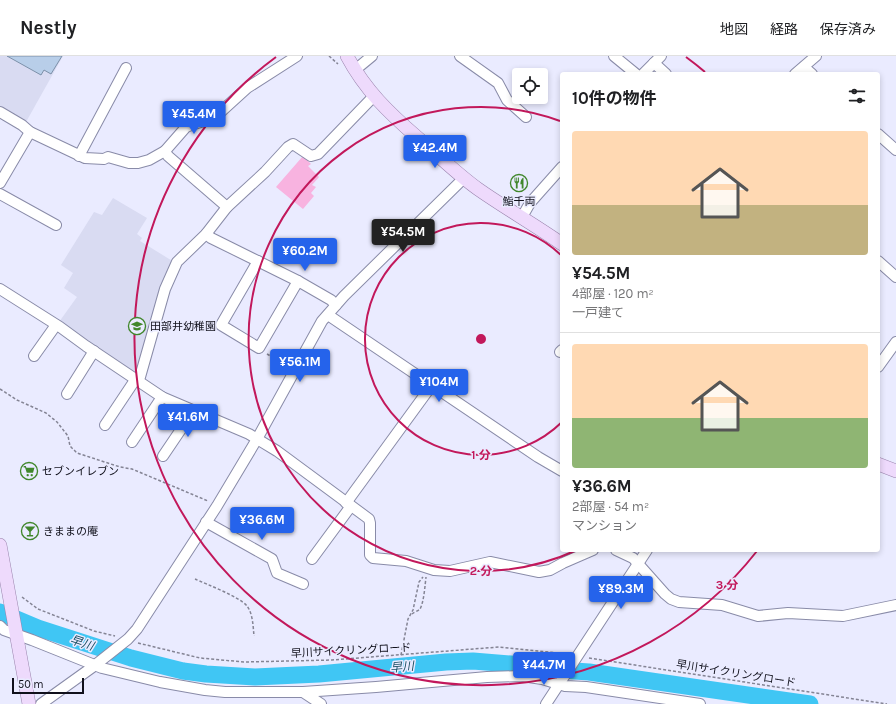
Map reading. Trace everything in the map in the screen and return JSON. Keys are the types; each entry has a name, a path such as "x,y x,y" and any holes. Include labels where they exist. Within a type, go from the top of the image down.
{"main road":[{"path":"343,61 355,70 374,96 412,133 464,178 491,198 560,243"},
{"path":"880,465 896,471"},
{"path":"0,545 14,594 16,632 28,704"}],"street":[{"path":"0,112 22,125 30,132 79,156 85,158 108,158 129,163 138,163 148,160 165,151 186,128 214,118 248,88 297,56"},
{"path":"355,70 372,56"},
{"path":"460,56 498,83 507,100 526,117"},
{"path":"614,56 634,72"},
{"path":"798,72 816,56"},
{"path":"645,72 658,59 665,72"},
{"path":"804,67 810,72"},
{"path":"79,156 126,68"},
{"path":"104,425 136,380 140,377 165,289 177,262 206,234 227,207 265,172 290,145 297,146 311,156 318,154 374,96"},
{"path":"0,183 30,132"},
{"path":"880,136 896,150"},
{"path":"165,151 168,156 227,207"},
{"path":"522,217 530,203 560,169"},
{"path":"41,704 96,664 126,640 137,629 217,506 257,439 322,321 336,305 464,178"},
{"path":"0,194 56,225"},
{"path":"206,234 211,238 298,281 331,300 336,305"},
{"path":"258,261 221,325 259,348 298,281"},
{"path":"880,263 896,277"},
{"path":"0,289 162,397 250,434 278,451 370,521 371,557 373,558 411,562 434,570 450,571 490,562 533,572 544,572 588,552"},
{"path":"328,315 538,457 560,470"},
{"path":"34,356 56,325"},
{"path":"880,364 896,342"},
{"path":"67,394 94,352"},
{"path":"312,559 348,504 432,385"},
{"path":"132,442 162,397"},
{"path":"163,456 190,416 192,410"},
{"path":"206,522 272,559 277,573 303,584"},
{"path":"620,552 633,558 671,599 679,602 722,606 758,616 788,613 843,616 896,604"},
{"path":"546,704 646,552"},
{"path":"0,626 4,630 16,632 72,656 96,664 160,682 205,690 226,692 303,692 487,677 522,676 560,682 564,686 586,687 700,704"},
{"path":"303,692 321,704"}],"path":[{"path":"329,56 343,61"},
{"path":"259,348 294,370"},
{"path":"0,389 17,400 46,413 57,422 68,436 70,446 77,453 120,467 132,469 217,506"},
{"path":"401,655 408,619 412,614 419,610 420,607 424,592 426,574 419,582 412,614"},
{"path":"195,579 243,601 250,611 254,636"},
{"name":"早川サイクリングロード","path":"14,594 38,609 94,630 126,640 184,654 224,661 295,662 500,648 577,656 887,704"}],"shaded area":[{"path":"0,56 63,56 26,122 0,106"},
{"path":"303,156 311,164 308,166 319,177 312,185 316,187 311,193 314,196 303,209 276,187"},
{"path":"113,198 147,218 137,234 142,238 140,241 174,262 138,376 59,322 77,297 64,288 73,273 61,265 94,212 102,215"}],"building":[{"path":"7,56 62,56 51,74 44,70 41,75"}],"waterway":[{"name":"早川","path":"0,612 38,628 131,658 183,671 206,674 255,677 319,674 446,662 473,661 589,672 810,704"}],"place":[{"name":"鮨千両","path":"519,183"},
{"name":"田部井幼稚園","path":"137,326"},
{"name":"セブンイレブン","path":"29,471"},
{"name":"きままの庵","path":"30,531"}]}
